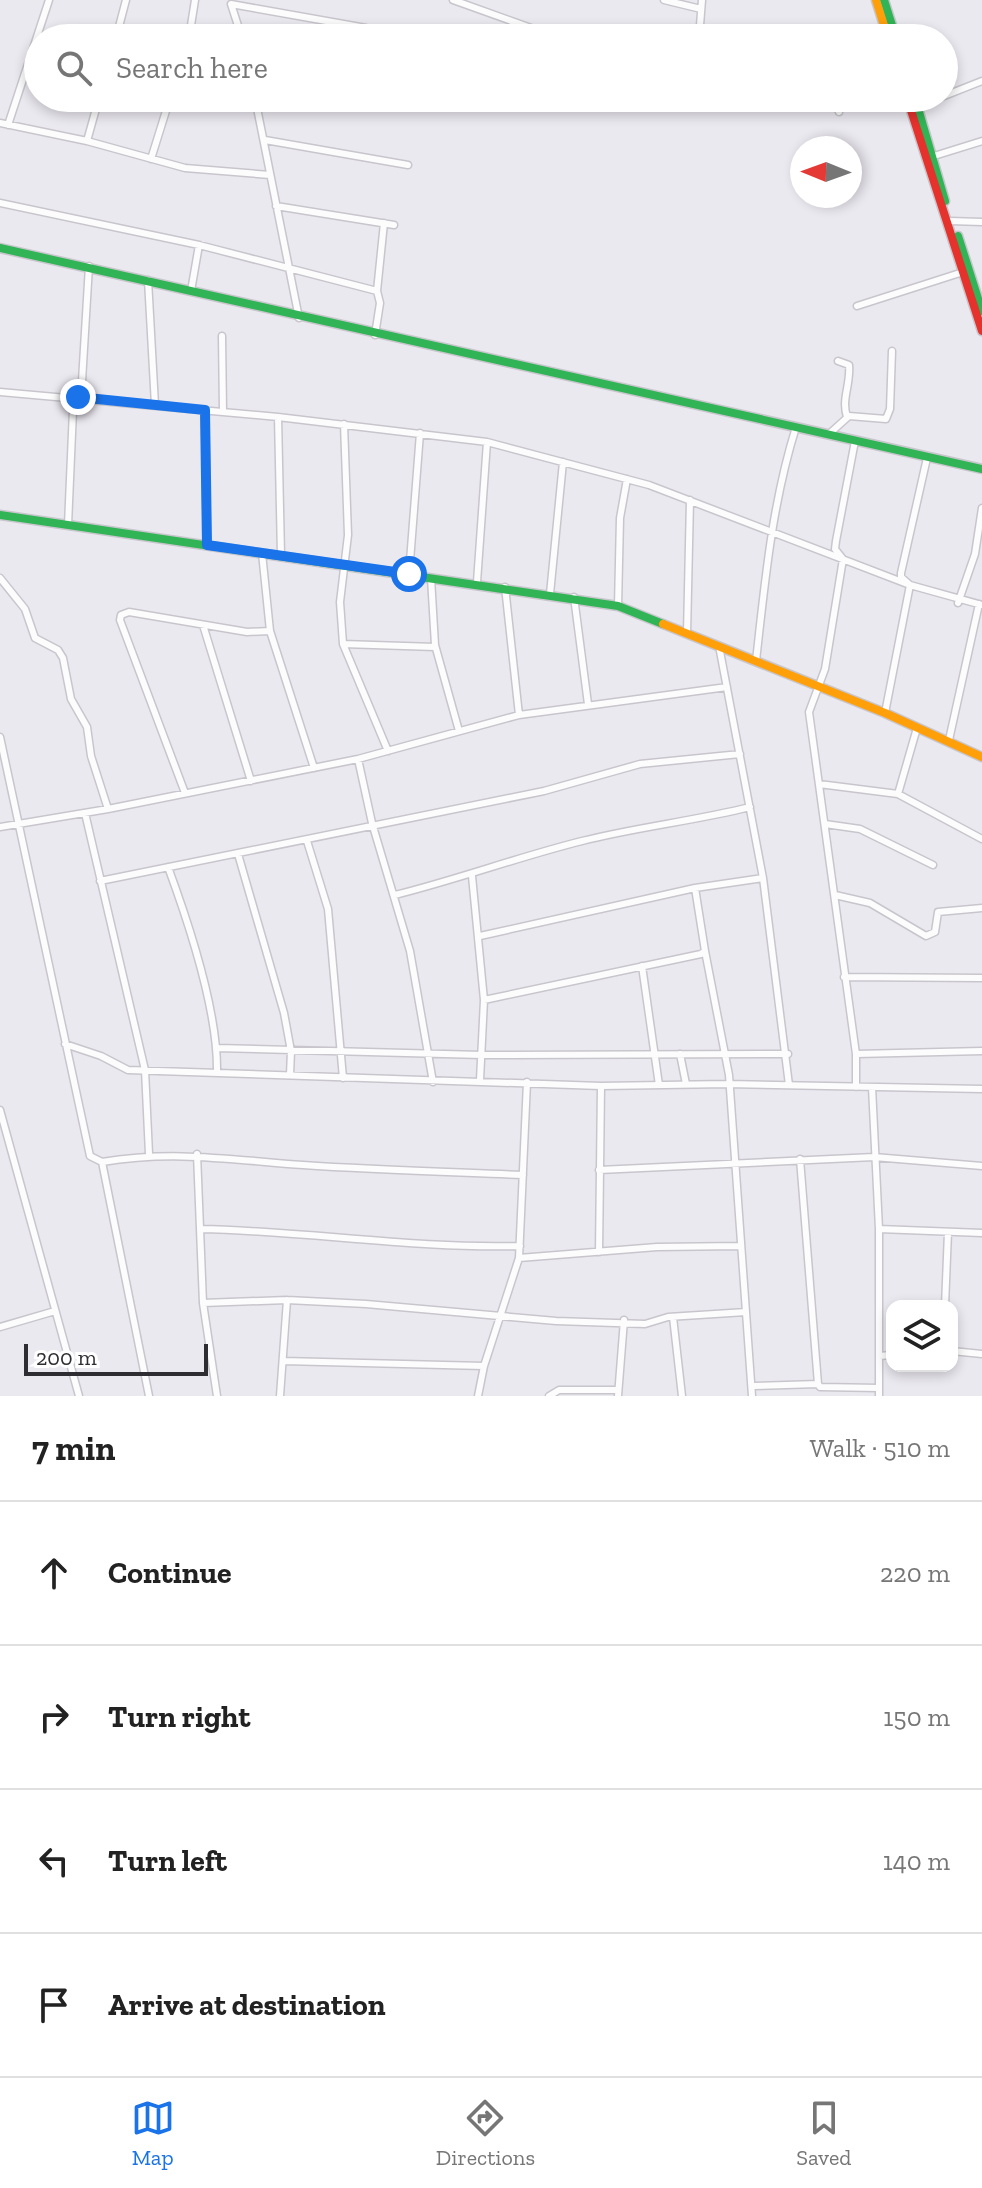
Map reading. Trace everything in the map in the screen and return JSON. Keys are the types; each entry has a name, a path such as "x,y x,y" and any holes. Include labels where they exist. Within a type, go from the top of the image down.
{"street":[{"path":"40,24 49,0"},
{"path":"120,24 126,0"},
{"path":"191,24 195,0"},
{"path":"453,0 520,24"},
{"path":"664,0 701,9"},
{"path":"700,24 702,0"},
{"path":"876,0 884,24"},
{"path":"884,0 892,24"},
{"path":"237,24 230,2 345,24"},
{"path":"24,69 4,124 87,141 185,168 270,175"},
{"path":"958,90 982,81"},
{"path":"87,141 95,112"},
{"path":"151,159 166,112"},
{"path":"258,112 299,318"},
{"path":"912,112 982,331"},
{"path":"920,112 950,221 982,311"},
{"path":"265,140 408,165"},
{"path":"934,156 982,141"},
{"path":"0,203 199,245 377,291"},
{"path":"276,206 394,225"},
{"path":"950,221 982,222"},
{"path":"375,335 380,303 377,291 384,223"},
{"path":"191,291 199,245"},
{"path":"0,248 89,266 299,318 982,469"},
{"path":"68,525 73,410 82,381 89,266"},
{"path":"857,306 963,272"},
{"path":"148,280 155,405"},
{"path":"222,336 223,412"},
{"path":"829,434 847,417 886,419 890,409 892,351"},
{"path":"838,361 849,365 850,376 844,402 847,417"},
{"path":"0,392 278,417 487,442 627,479 690,500 910,585 980,605 949,740"},
{"path":"205,410 207,545"},
{"path":"278,417 281,555"},
{"path":"344,424 348,535 343,564 343,644 388,751"},
{"path":"756,661 770,532 779,484 796,427"},
{"path":"409,574 420,433"},
{"path":"855,441 835,549 843,559 825,669 809,712 809,728 856,1054 856,1087"},
{"path":"477,582 487,442"},
{"path":"910,585 901,573 927,458"},
{"path":"550,594 563,462"},
{"path":"618,606 620,518 627,479"},
{"path":"687,634 690,500"},
{"path":"958,603 975,554 982,508"},
{"path":"0,515 477,582 618,606 885,713 982,757"},
{"path":"262,553 270,631 314,768"},
{"path":"431,577 435,647 459,731"},
{"path":"0,578 25,609 35,638 58,650 63,658 71,699 87,727 91,756 108,809"},
{"path":"885,713 910,585"},
{"path":"505,587 519,715"},
{"path":"574,597 588,704"},
{"path":"185,793 120,620 121,615 129,612 203,625 270,631"},
{"path":"203,625 251,781"},
{"path":"343,644 435,647"},
{"path":"719,646 763,878 788,1054 789,1085"},
{"path":"0,827 108,809 358,759 519,715 727,687"},
{"path":"898,794 917,728"},
{"path":"0,737 88,1149 95,1161 149,1154 197,1154 300,1165 523,1175"},
{"path":"100,881 307,841 372,823 544,791 640,764 740,754"},
{"path":"358,759 372,823 395,895 433,1082"},
{"path":"819,784 898,794 982,839"},
{"path":"395,895 472,876 496,865 585,840 691,822 750,807"},
{"path":"85,813 145,1070 149,1154"},
{"path":"825,824 860,829 933,865"},
{"path":"307,841 328,909 343,1078"},
{"path":"238,854 284,1013 291,1051 290,1075"},
{"path":"168,867 207,996 217,1048 217,1072"},
{"path":"472,876 484,1000 480,1080"},
{"path":"480,936 695,888 763,878"},
{"path":"695,888 724,1055 752,1396"},
{"path":"835,895 870,903 926,936 935,932 938,912 982,908"},
{"path":"484,1000 705,951"},
{"path":"642,966 659,1085"},
{"path":"844,977 982,978"},
{"path":"65,1044 101,1056 128,1070 601,1086 727,1084 982,1089"},
{"path":"217,1048 482,1055 788,1054"},
{"path":"856,1054 982,1051"},
{"path":"680,1054 686,1084"},
{"path":"478,1396 484,1366 519,1258 527,1082"},
{"path":"599,1252 601,1086"},
{"path":"752,1386 819,1385 879,1392 879,1229 872,1087"},
{"path":"0,1110 79,1396"},
{"path":"197,1154 203,1303 217,1396"},
{"path":"599,1170 734,1161 874,1157 982,1166"},
{"path":"800,1159 820,1396"},
{"path":"102,1162 149,1396"},
{"path":"200,1229 286,1231 462,1248 520,1246"},
{"path":"879,1229 982,1233"},
{"path":"945,1300 948,1232"},
{"path":"519,1258 740,1246"},
{"path":"203,1303 287,1300 556,1321 624,1320 650,1323 673,1317 746,1312"},
{"path":"280,1396 287,1300"},
{"path":"0,1327 55,1311"},
{"path":"673,1317 682,1396"},
{"path":"549,1396 559,1390 618,1393 624,1320"},
{"path":"958,1352 982,1354"},
{"path":"879,1356 886,1355"},
{"path":"283,1361 484,1366"}],"traffic: fast":[{"path":"884,0 892,24"},
{"path":"919,112 945,201"},
{"path":"958,236 982,311"},
{"path":"0,248 982,469"},
{"path":"0,515 618,606 663,624"}],"traffic: slow":[{"path":"876,0 884,24"},
{"path":"663,624 885,713 982,757"}],"traffic: jam":[{"path":"912,112 982,331"}],"route":[{"path":"78,397 205,410 207,545 409,574"}]}
